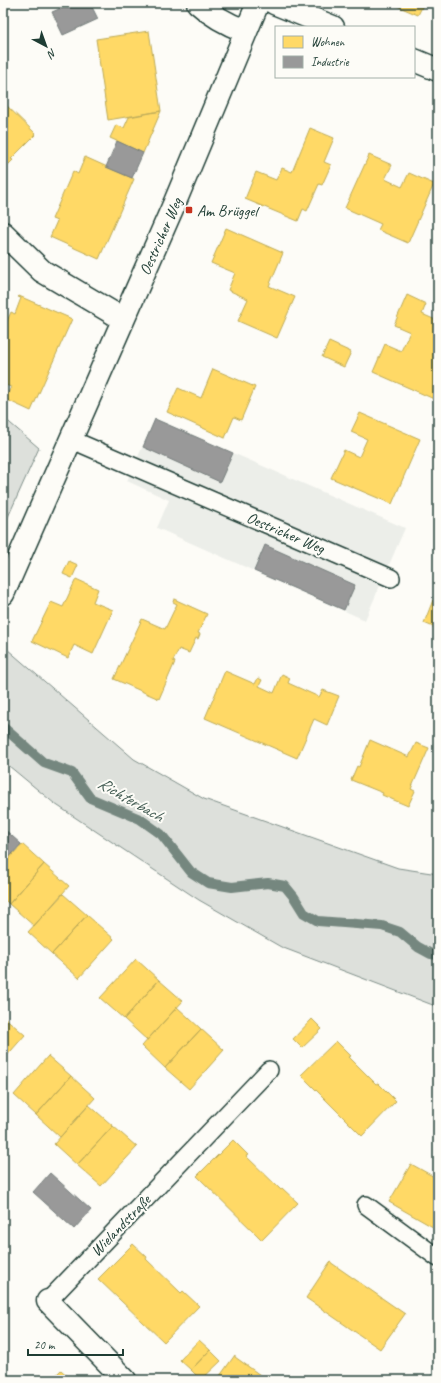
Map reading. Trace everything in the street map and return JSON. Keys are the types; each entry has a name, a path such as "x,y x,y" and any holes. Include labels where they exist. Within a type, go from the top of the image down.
{"street":[{"path":"198,3 226,23 245,31"},
{"name":"Oestricher Weg","path":"3,594 175,202 245,31 258,3"},
{"path":"274,3 331,26"},
{"path":"415,60 438,70"},
{"path":"3,233 42,271 123,319"},
{"name":"Wielandstraße","path":"48,1301 125,1380"}],"lane":[{"name":"Oestricher Weg","path":"70,439 391,578"},
{"name":"Wielandstraße","path":"48,1301 269,1070"},
{"path":"366,1205 438,1258"}],"shaded area":[{"path":"3,417 39,448 3,528"},
{"path":"155,419 405,528 365,620 157,528 169,500 127,481"},
{"path":"7,649 134,759 204,799 398,868 438,874 438,1007 281,947 199,900 55,804 3,761 3,658"}],"building: Wohnen":[{"path":"390,3 424,3 418,15"},
{"path":"424,3 438,3 438,9"},
{"path":"149,31 161,111 108,120 96,39"},
{"path":"3,102 36,134 11,159 13,160 3,170"},
{"path":"161,111 143,153 110,138 116,125 124,128 129,117"},
{"path":"310,128 334,138 324,162 331,165 322,185 319,184 307,211 303,209 298,221 245,199 256,172 276,180 282,168 292,172"},
{"path":"369,155 392,165 385,179 402,187 409,173 434,184 408,243 378,230 381,224 345,208"},
{"path":"85,157 134,179 99,259 50,237 57,221 52,219 73,171 78,174"},
{"path":"226,228 283,253 269,286 295,297 277,338 238,321 248,299 228,290 235,273 211,263"},
{"path":"407,295 426,304 422,314 438,321 438,390 434,399 373,372 385,344 401,351 410,332 394,325"},
{"path":"19,296 72,319 31,411 5,399 11,387 3,384 3,330 11,312 15,314 21,298 18,297"},
{"path":"329,342 351,352 344,367 322,357"},
{"path":"213,369 255,387 241,420 234,417 225,438 167,412 178,388 201,398"},
{"path":"360,413 420,439 392,504 331,478 344,450 359,457 367,439 351,432"},
{"path":"69,561 78,565 72,578 63,574"},
{"path":"76,579 98,589 93,602 113,610 93,654 74,645 68,658 32,641 51,602 63,607"},
{"path":"174,599 207,614 198,633 200,634 198,639 196,638 189,653 179,649 159,699 114,679 142,619 165,629 177,604 173,602"},
{"path":"433,600 438,602 438,629 424,623"},
{"path":"225,671 255,684 258,678 262,680 259,686 274,693 282,674 290,678 288,683 319,697 323,690 339,696 327,725 314,719 297,758 205,718"},
{"path":"370,740 409,757 416,743 429,748 411,789 415,791 408,806 382,795 383,793 351,780 357,766 359,767"},
{"path":"22,844 44,864 9,904 3,898 3,865"},
{"path":"44,864 69,886 34,926 9,904"},
{"path":"63,894 87,915 52,954 28,932"},
{"path":"87,915 114,939 79,978 52,954"},
{"path":"136,959 159,980 124,1019 100,998"},
{"path":"159,980 183,1001 147,1040 124,1019"},
{"path":"177,1007 201,1029 165,1068 142,1046"},
{"path":"3,1016 25,1035 3,1060"},
{"path":"312,1019 322,1029 302,1048 293,1039"},
{"path":"201,1029 224,1050 189,1089 165,1068"},
{"path":"336,1041 351,1056 349,1057 376,1084 378,1083 396,1101 362,1136 301,1075"},
{"path":"48,1056 71,1076 36,1115 14,1095"},
{"path":"71,1076 95,1098 60,1137 36,1115"},
{"path":"89,1105 113,1126 77,1165 54,1144"},
{"path":"113,1126 137,1147 101,1186 77,1165"},
{"path":"233,1140 248,1155 246,1156 281,1190 282,1188 298,1203 262,1240 197,1176"},
{"path":"411,1164 438,1179 438,1230 389,1202"},
{"path":"133,1244 147,1257 146,1259 181,1293 183,1291 199,1306 164,1342 98,1279"},
{"path":"330,1262 405,1314 380,1349 306,1298"},
{"path":"199,1340 210,1350 191,1370 180,1360"},
{"path":"210,1350 221,1361 201,1380 191,1370"},
{"path":"235,1355 235,1357 267,1380 217,1380"},
{"path":"61,1370 72,1380 51,1380"}],"building: Industrie":[{"path":"73,3 90,3 98,19 63,35 52,12"},
{"path":"117,141 143,153 132,178 106,167"},
{"path":"155,419 233,453 220,482 143,447"},
{"path":"265,545 355,585 344,610 254,571"},
{"path":"3,828 21,844 4,863 3,862"},
{"path":"50,1173 91,1210 74,1229 33,1192"}],"waterway":[{"name":"Richterbach","path":"3,727 44,763 72,773 90,798 140,819 161,834 191,872 208,883 232,887 268,883 285,886 304,913 318,921 382,926 400,932 418,947 431,954 438,955"}],"place":[{"name":"Am Brüggel","path":"189,210"}]}
